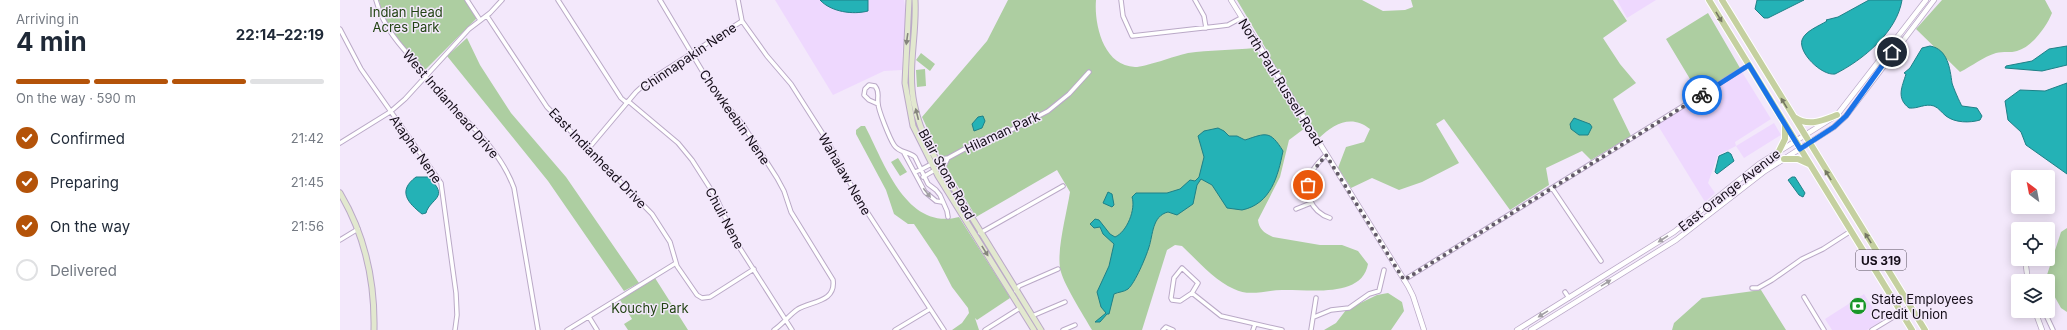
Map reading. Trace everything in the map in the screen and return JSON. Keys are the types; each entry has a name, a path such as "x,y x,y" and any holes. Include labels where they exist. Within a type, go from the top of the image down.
{"main road":[{"name":"Blair Stone Road","path":"909,0 909,25 904,64 906,96 913,126 932,165 1034,330"},
{"name":"Blair Stone Road","path":"915,0 916,22 911,64 914,102 920,127 941,167 1013,285 1018,288 1041,330"},
{"name":"US 319","path":"1709,0 1912,330"},
{"name":"US 319","path":"1722,0 1804,136 1925,330"},
{"path":"904,64 911,64"},
{"path":"1792,116 1804,122 1814,123 1837,115"},
{"path":"1779,151 1785,139 1785,125"},
{"path":"1784,159 1798,159 1809,164"},
{"path":"340,193 358,229 370,271 374,303 374,330"}],"street":[{"name":"West Indianhead Drive","path":"376,0 380,13 390,32 426,77 494,151 506,167 514,188 538,330"},
{"path":"467,0 480,20"},
{"path":"340,143 390,112 417,88 469,29 487,16 502,0"},
{"name":"Chuli Nene","path":"558,0 621,98 678,143 692,160 717,199 732,236 792,330"},
{"name":"Chowkeebin Nene","path":"660,0 713,90 743,125 777,178 791,212 831,276 833,287 828,296 798,310 786,320"},
{"path":"738,0 742,21"},
{"path":"1121,0 1123,16 1132,36 1228,25 1241,18"},
{"path":"1195,0 1204,16 1206,28"},
{"name":"North Paul Russell Road","path":"1231,0 1404,280 1413,296 1424,330"},
{"name":"East Orange Avenue","path":"1517,330 1686,224 1748,172 1837,115 1926,0"},
{"name":"East Orange Avenue","path":"1531,330 1690,230 1764,171 1834,127 1846,116 1934,0"},
{"name":"East Indianhead Drive","path":"487,16 547,107 652,214 670,242 676,263 694,291 702,298 706,298 754,269"},
{"name":"Chinnapakin Nene","path":"588,149 647,82 742,21"},
{"name":"Wahalaw Nene","path":"742,21 767,56 791,84 828,142 858,198 944,330"},
{"name":"Atapha Nene","path":"340,29 361,69 437,177 443,190 457,303 455,330"},
{"path":"1404,280 1749,65"},
{"name":"Hilaman Park","path":"915,172 948,158 981,140 1016,128 1048,110 1069,94 1089,72"},
{"path":"878,104 866,98 864,92 867,86 872,85 878,89 878,104 890,139 896,147 904,153 928,196 936,201 942,202"},
{"path":"904,153 911,154 914,158 928,184 936,190 947,211 948,217"},
{"path":"1326,155 1310,175 1308,190 1311,203 1319,213 1330,218"},
{"name":"Hilaman Park","path":"919,180 941,167 947,162 948,158"},
{"path":"976,236 1063,186"},
{"path":"1552,188 1601,261"},
{"path":"1296,209 1311,203"},
{"path":"340,240 358,229"},
{"path":"1752,288 1758,288 1772,280 1802,259 1824,249 1851,231"},
{"path":"567,330 676,263"},
{"path":"1182,268 1198,284 1192,293 1180,301 1172,300 1171,298 1174,278 1182,268"},
{"path":"1018,288 1058,269"},
{"path":"1314,317 1331,310 1349,308 1369,294 1379,291 1384,270"},
{"path":"1565,292 1573,304"},
{"path":"1192,293 1221,316 1282,330"},
{"path":"1804,297 1824,330"},
{"path":"1311,330 1316,298"},
{"path":"1032,316 1065,302"},
{"path":"1872,330 1910,307"},
{"path":"985,330 1020,308"},
{"path":"895,330 930,309"},
{"path":"589,317 597,330"},
{"path":"2038,318 2042,330"},
{"path":"2047,318 2053,330"},
{"path":"774,330 786,320"},
{"path":"1063,330 1075,324"},
{"path":"1253,330 1255,324"},
{"path":"1163,330 1166,327 1173,330"}],"shaded area":[{"path":"775,0 904,0 906,11 902,70 884,71 833,95"},
{"path":"1617,0 1656,0 1627,18"},
{"path":"1742,72 1771,119 1735,142 1736,146 1718,155 1708,183 1715,193 1705,202 1657,124"},
{"path":"1774,123 1781,135 1744,158 1736,146"},
{"name":"State Employees Credit Union","path":"1864,294 1881,321 1867,330 1832,330 1825,319"}],"green space":[{"path":"379,0 466,0 477,18 424,71 403,47 391,29"},
{"path":"1008,0 1096,0 1097,20 1103,42 1108,52 1124,65 1140,67 1188,53 1255,48 1305,128 1289,140 1280,177 1258,220 1260,226 1265,232 1273,237 1320,245 1342,245 1358,251 1368,264 1364,275 1356,283 1332,290 1276,290 1246,293 1234,289 1220,281 1206,270 1182,246 1175,245 1167,250 1142,330 1092,330 1069,290 1060,268 1059,260 1061,240 1070,192 1057,170 976,217 939,154 922,117 987,41"},
{"path":"1237,0 1362,0 1383,11 1405,10 1413,7 1411,0 1613,0 1627,21 1603,38 1620,64 1636,83 1613,99 1631,136 1591,160 1582,151 1546,168 1549,185 1510,210 1444,119 1436,124 1459,163 1422,182 1399,190 1372,178 1351,188 1338,168 1346,147 1364,142 1370,129 1356,122 1343,123 1337,125 1319,138 1268,55 1269,54"},
{"path":"1942,0 2045,0 2052,13 2047,24 2033,41 2023,49 2015,52 1999,52 1982,59 1960,72 1916,29"},
{"path":"1708,13 1740,68 1699,94 1666,39"},
{"name":"Indian Head Acres Park","path":"467,38 480,65 511,113 566,177 639,283 624,291 548,181 447,56"},
{"path":"921,53 935,64 930,71 916,60"},
{"path":"925,69 926,86 917,87 916,70"},
{"path":"861,126 865,126 889,174 899,190 911,204 925,214 941,219 959,217 1008,294 1010,298 977,320 975,318 979,330 952,330 962,323 969,313 968,308 952,287 937,258 914,224 908,224 894,214 886,190 856,134 856,130"},
{"path":"898,158 907,172 900,176 891,162"},
{"path":"2067,228 2067,312 2061,308 2055,297 2055,274 2047,274 2050,266 2055,266 2055,250 2061,232"},
{"name":"Kouchy Park","path":"655,278 688,330 628,330 624,324 632,319 620,300"},
{"path":"1761,290 1786,330 1672,330 1674,323 1702,298"},
{"path":"1388,293 1402,302 1404,311 1391,330 1324,330 1336,323 1346,310 1377,295"}],"water":[{"path":"820,0 868,0 868,11 856,13 842,12 830,7"},
{"path":"1757,0 1804,0 1768,18 1764,18 1755,9"},
{"path":"1869,0 1902,0 1899,12 1886,34 1857,61 1835,74 1830,74 1818,68 1807,57 1804,51 1802,40 1806,34 1827,21 1826,20 1838,17"},
{"path":"1930,46 1941,51 1947,60 1953,85 1962,106 1977,108 1982,116 1980,120 1967,122 1954,120 1934,106 1928,105 1909,108 1902,100 1901,92 1906,74 1904,73 1910,68 1922,48"},
{"path":"2067,46 2067,65 2042,71 2005,68 2006,66 2032,61 2049,49"},
{"path":"2067,83 2067,174 2026,145 2021,132 2008,120 2005,101 2020,90 2045,91"},
{"path":"983,116 985,121 982,128 974,131 972,124 978,117"},
{"path":"1574,118 1590,124 1592,127 1588,135 1579,135 1571,129 1570,124"},
{"path":"1218,128 1229,136 1237,136 1245,140 1263,135 1271,136 1275,139 1283,151 1279,170 1272,188 1260,202 1252,207 1242,210 1227,208 1212,185 1201,179 1197,185 1193,204 1177,215 1168,212 1159,217 1154,226 1149,247 1140,270 1131,286 1125,291 1114,294 1109,314 1107,314 1100,322 1095,322 1106,313 1101,307 1097,292 1109,266 1114,244 1103,234 1100,227 1094,228 1090,224 1095,219 1099,220 1110,234 1115,237 1123,230 1130,220 1133,208 1132,197 1136,193 1167,193 1180,189 1190,180 1195,181 1199,177 1204,157 1198,136 1204,131"},
{"path":"1728,152 1731,154 1734,161 1717,174 1715,172 1719,156"},
{"path":"416,177 428,177 435,184 439,194 426,213 422,214 412,206 406,192 410,182"},
{"path":"1795,177 1805,193 1803,197 1799,195 1788,180"},
{"path":"1108,192 1112,194 1114,205 1112,207 1103,203"}],"way so far":[{"path":"1308,185 1310,175 1326,155 1380,239 1404,280 1702,95"}],"place":[{"name":"State Employees Credit Union","path":"1858,306"}],"route":[{"path":"1702,95 1749,65 1800,149 1834,127 1846,116 1892,52"}]}
